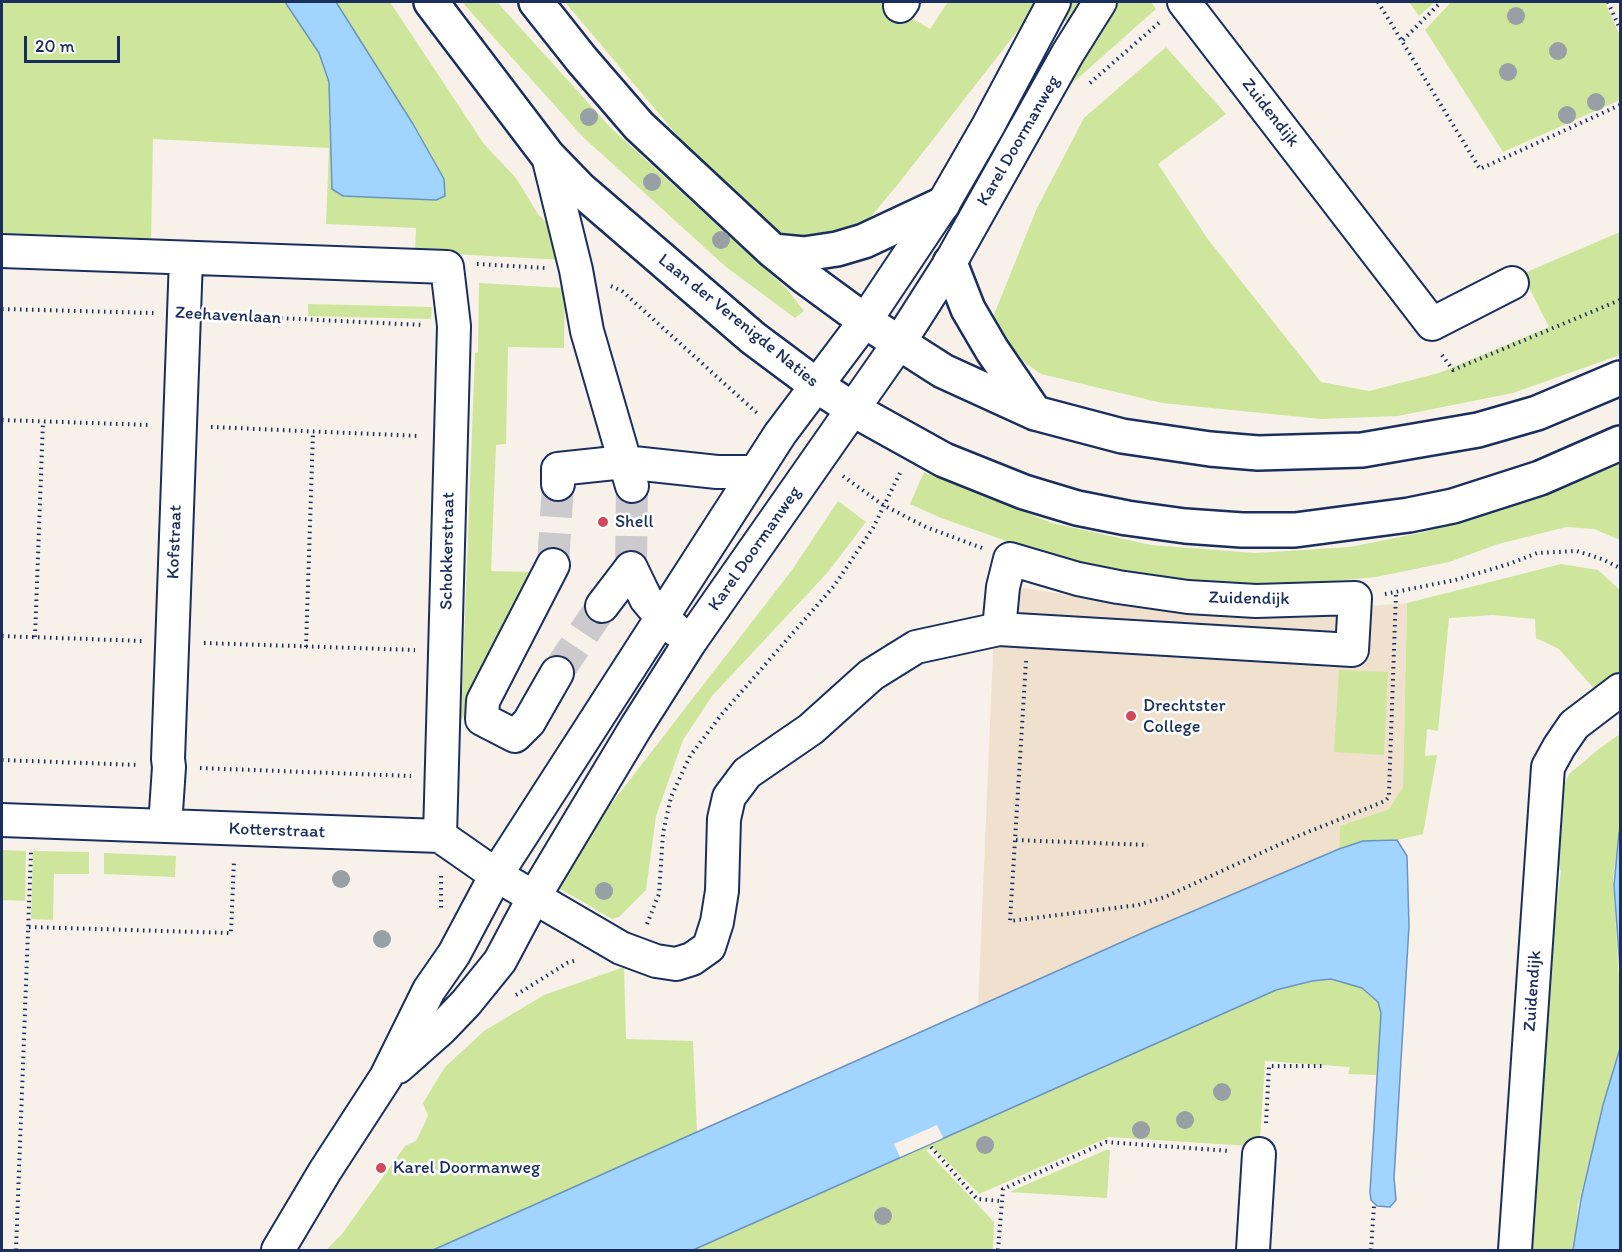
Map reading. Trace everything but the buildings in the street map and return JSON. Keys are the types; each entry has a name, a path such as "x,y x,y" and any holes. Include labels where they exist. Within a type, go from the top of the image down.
{"main road":[{"name":"Laan der Verenigde Naties","path":"431,2 548,156 580,189 753,338 854,410 944,460 1024,492 1077,508 1174,525 1242,530 1295,530 1409,516 1453,506 1540,478 1620,443"},
{"path":"536,2 639,126 805,278 865,321 943,371 1035,414 1122,436 1210,449 1258,453 1362,450 1478,430 1537,413 1620,378"},
{"path":"773,251 804,254 837,249 864,241 943,204"},
{"path":"950,263 968,309 992,350 1035,414"}],"street":[{"name":"Karel Doormanweg","path":"278,1251 325,1171 386,1077 429,990 454,954 496,875 754,472 865,321 943,204 988,126 1054,2"},
{"name":"Karel Doormanweg","path":"386,1077 441,1029 466,1003 500,961 534,897 690,642 854,410 950,263 1068,53 1100,2"},
{"name":"Zuidendijk","path":"1174,9 1432,324"},
{"path":"548,156 576,270 587,331 628,474"},
{"path":"2,251 447,267"},
{"name":"Kofstraat","path":"165,826 169,767 186,258"},
{"name":"Schokkerstraat","path":"440,836 454,326 447,267"},
{"path":"1432,324 1512,283"},
{"path":"558,484 558,469 628,474 754,472"},
{"path":"1010,559 1003,587 1014,629"},
{"name":"Zuidendijk","path":"1010,559 1078,579 1188,597 1256,601 1355,598"},
{"path":"553,566 483,701 482,720 515,736 529,722 557,673"},
{"path":"602,606 631,568 646,599 662,618 690,642"},
{"path":"440,836 496,875 621,948 656,961 676,964 692,959 709,947 717,922 722,891 724,819 729,796 747,773 811,729 871,675 916,647 1014,629 1352,650 1355,598"},
{"name":"Zuidendijk","path":"1515,1251 1548,767 1574,725 1620,690"},
{"name":"Kotterstraat","path":"2,820 440,836"},
{"path":"1253,1251 1259,1154"}],"path":[{"path":"1378,2 1480,169 1620,105"},
{"path":"1402,40 1441,2"},
{"path":"1608,2 1620,28"},
{"name":"Karel Doormanweg","path":"1086,87 1174,9"},
{"path":"447,267 462,263 576,270 622,291 780,434"},
{"path":"1432,324 1429,339 1453,370 1620,300"},
{"name":"Zeehavenlaan","path":"2,309 184,314 454,326"},
{"path":"2,420 450,437"},
{"path":"35,637 43,422"},
{"path":"306,647 313,432"},
{"path":"532,984 567,963 621,948 645,929 659,894 665,824 671,797 690,756 722,714 834,586 873,528 913,443"},
{"path":"819,461 883,505 926,527 1010,559"},
{"path":"1355,598 1396,593 1455,580 1537,553 1577,550 1620,568"},
{"path":"1014,629 1016,840 1011,921 1138,905 1165,897 1298,836 1385,801 1389,796 1396,593"},
{"path":"2,636 446,651"},
{"path":"2,760 442,777"},
{"path":"16,1251 32,822"},
{"path":"29,927 231,933 235,830"},
{"path":"1016,840 1148,845"},
{"path":"998,1251 1003,1189 1106,1142 1259,1154 1264,1145 1269,1066 1325,1066"},
{"path":"931,1147 977,1199 1001,1201"},
{"path":"1371,1251 1374,1206"}],"shaded area":[{"path":"996,583 1113,603 1261,614 1407,603 1403,787 1389,809 1340,826 1339,849 978,1007"}],"green space":[{"path":"2,2 285,2 319,53 329,83 330,143 444,179 413,124 336,2 390,2 484,144 516,178 538,214 549,225 563,260 415,252 416,228 326,224 329,148 153,139 151,243 2,242"},
{"path":"462,2 497,2 611,128 786,288 804,311 795,318 726,267 583,137"},
{"path":"565,2 885,2 930,29 948,2 1040,2 863,226 837,238 786,241 739,203 681,140"},
{"path":"1068,2 1089,2 1072,26 1064,20"},
{"path":"1112,2 1151,2 1156,9 1068,87 1031,141"},
{"path":"1409,2 1435,2 1419,16"},
{"path":"1451,2 1605,2 1620,36 1620,100 1503,152 1425,30"},
{"path":"1166,47 1226,114 1158,164 1207,238 1321,382 1369,391 1439,373 1549,327 1522,274 1620,232 1620,355 1513,393 1398,416 1321,419 1162,403 1041,374 1024,362 991,322 1037,208 1084,118"},
{"path":"479,283 565,288 564,348 508,347 506,444 496,445 491,571 535,572 461,721 475,353 478,352"},
{"path":"308,304 432,307 431,319 308,316"},
{"path":"1620,462 1620,540 1594,529 1566,527 1498,544 1449,562 1376,577 1296,585 1215,585 1134,578 1052,557 941,518 910,504 924,472 1052,523 1151,545 1255,553 1350,547 1420,533 1504,509"},
{"path":"838,501 866,522 828,572 712,696 683,740 656,816 646,890 619,917 612,919 550,883 792,570"},
{"path":"1561,564 1598,570 1620,590 1620,672 1596,691 1559,649 1536,638 1535,619 1493,615 1449,618 1438,731 1427,729 1425,756 1437,755 1423,834 1397,840 1363,841 1339,849 1340,826 1389,809 1403,787 1407,603"},
{"path":"1339,670 1388,672 1384,755 1334,752"},
{"path":"1620,734 1620,827 1613,877 1620,996 1620,1043 1578,1205 1574,1250 1524,1250 1539,1056 1561,870 1556,843 1561,794 1569,774"},
{"path":"2,850 26,851 25,901 2,900"},
{"path":"33,851 89,852 89,874 54,874 53,920 31,919"},
{"path":"104,853 176,856 175,877 104,874"},
{"path":"624,967 626,1039 693,1041 697,1132 433,1250 326,1250 342,1234 405,1146 416,1141 428,1116 423,1103 445,1067 484,1031 544,995"},
{"path":"1331,979 1362,988 1378,1002 1381,1013 1376,1075 1348,1074 1350,1067 1265,1061 1260,1139 1250,1146 1109,1137 979,1194 933,1147 926,1150 994,1222 993,1250 693,1250 1276,990"},
{"path":"1110,1150 1107,1198 1009,1192"}],"water":[{"path":"285,2 336,2 413,124 444,179 445,196 436,200 343,196 332,189 329,82 319,53"},
{"path":"1620,830 1620,969 1614,885"},
{"path":"1397,840 1407,856 1409,926 1394,1178 1396,1200 1390,1207 1377,1206 1371,1200 1370,1192 1381,1013 1378,1002 1362,988 1331,979 1276,990 693,1250 433,1250 1151,929 1339,849 1363,841"},
{"path":"1620,1048 1620,1250 1573,1250 1581,1199 1603,1105"}],"pier":[{"path":"937,1125 943,1138 900,1157 894,1144"}],"tunnel":[{"path":"553,565 558,484"},
{"path":"631,568 632,486"},
{"path":"557,673 602,606"}],"place":[{"name":"Shell","path":"603,522"},
{"name":"Drechtster College","path":"1131,716"},
{"name":"Karel Doormanweg","path":"381,1168"}]}
